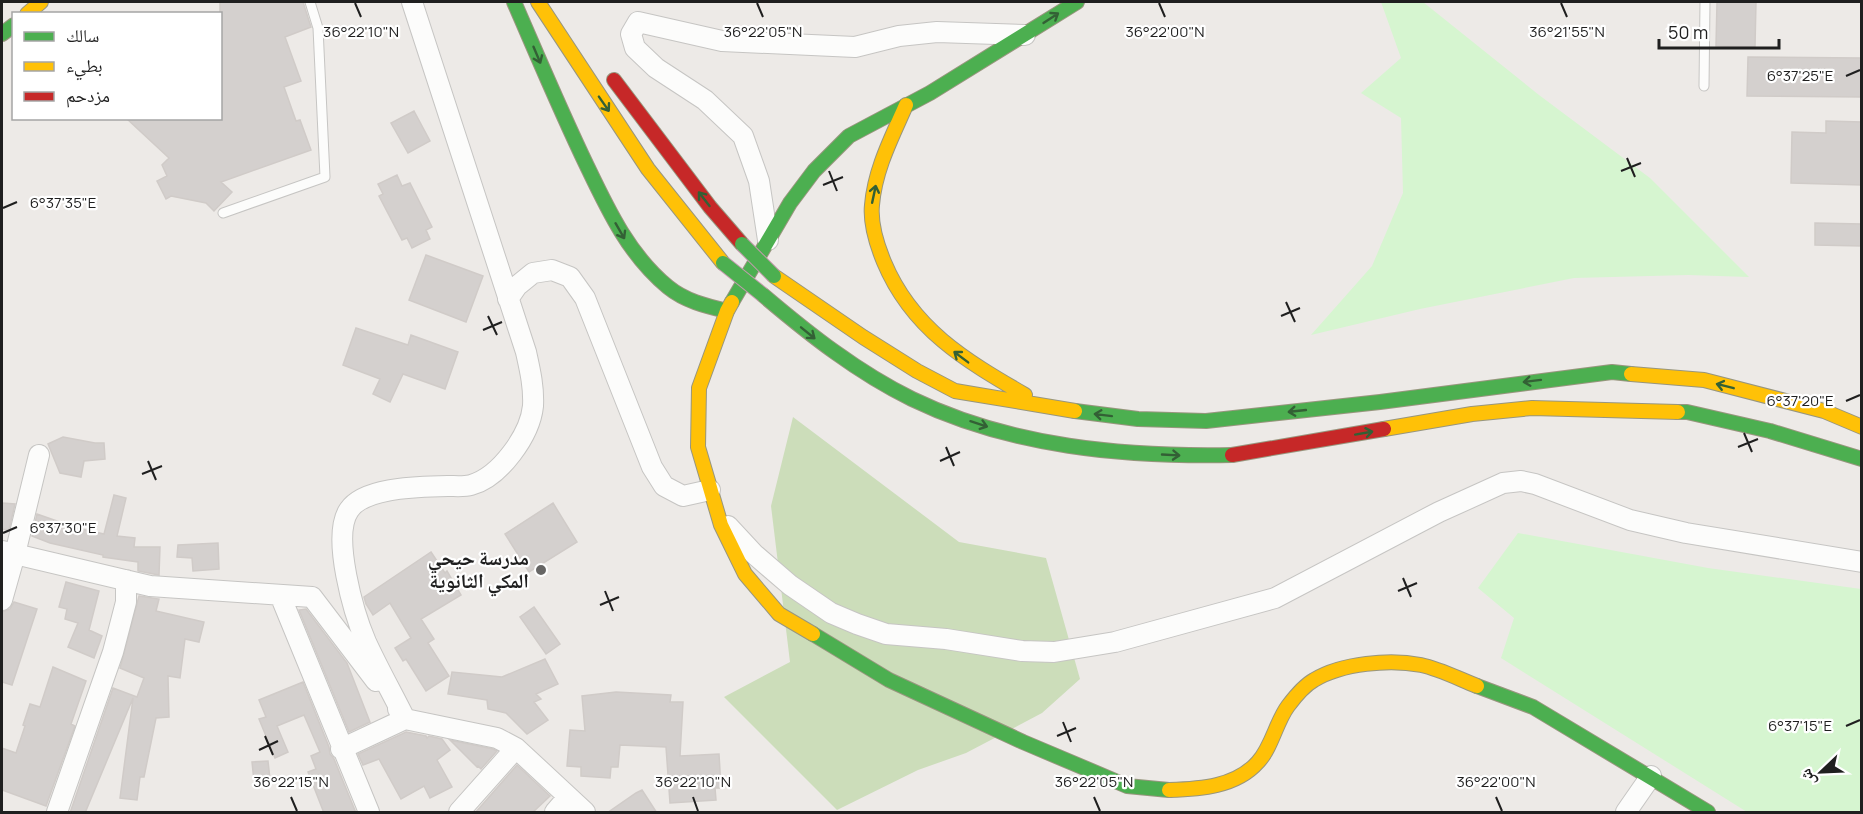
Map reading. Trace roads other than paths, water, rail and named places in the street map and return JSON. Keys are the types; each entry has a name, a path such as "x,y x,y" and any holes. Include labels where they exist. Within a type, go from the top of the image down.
{"main road":[{"path":"29,12 41,2"},
{"path":"514,2 572,136 607,209 627,242 650,271 670,289 699,305 727,311"},
{"path":"538,2 594,89 658,181 694,231 723,263 814,338 868,375 912,399 953,416 996,430 1053,444 1106,451 1179,456 1238,455 1472,414 1532,408 1688,412 1770,431 1862,459"},
{"path":"1077,2 930,93 849,136 814,171 790,203 768,240 727,311 699,388 698,447 718,515 745,574 779,614 889,680 1023,742 1127,786 1169,790 1224,784 1244,774 1259,762 1288,706 1313,680 1344,668 1384,662 1422,665 1533,707 1651,776 1708,813"},
{"path":"605,67 684,174 742,244 774,276 863,337 917,371 956,391 1048,408 1138,419 1206,421 1380,402 1612,372 1704,381 1824,411 1862,428"},
{"path":"906,105 880,166 871,201 873,232 886,269 906,305 926,328 965,360 1048,408"}],"street":[{"path":"405,719 365,640 345,567 341,545 342,528 350,509 366,497 391,489 470,486 491,475 508,459 522,438 533,408 533,381 526,352 412,2"},
{"path":"768,240 759,181 743,136 705,100 656,69 635,48 631,34 638,22 722,41 855,47 899,36 937,32 1025,35"},
{"path":"508,299 517,286 533,273 552,270 570,278 585,298 652,467 664,486 683,496 710,489"},
{"path":"2,600 8,552 39,455"},
{"path":"718,515 754,554 790,585 831,613 886,634 946,639 1022,651 1054,652 1116,642 1275,598 1439,512 1503,483 1521,481 1535,484 1630,520 1686,533 1862,562"},
{"path":"8,552 150,586 312,597 405,719"},
{"path":"57,813 113,652 126,602 126,580"},
{"path":"280,595 369,813"},
{"path":"341,749 405,719 497,738 516,748 585,813"},
{"path":"459,813 516,748"},
{"path":"1626,813 1651,776"},
{"path":"555,813 568,797"}],"lane":[{"path":"223,213 325,177 318,28 310,2"},
{"path":"1704,86 1705,2"}],"place":[{"name":"مدرسة حيحي المكي الثانوية","path":"541,570"}]}
